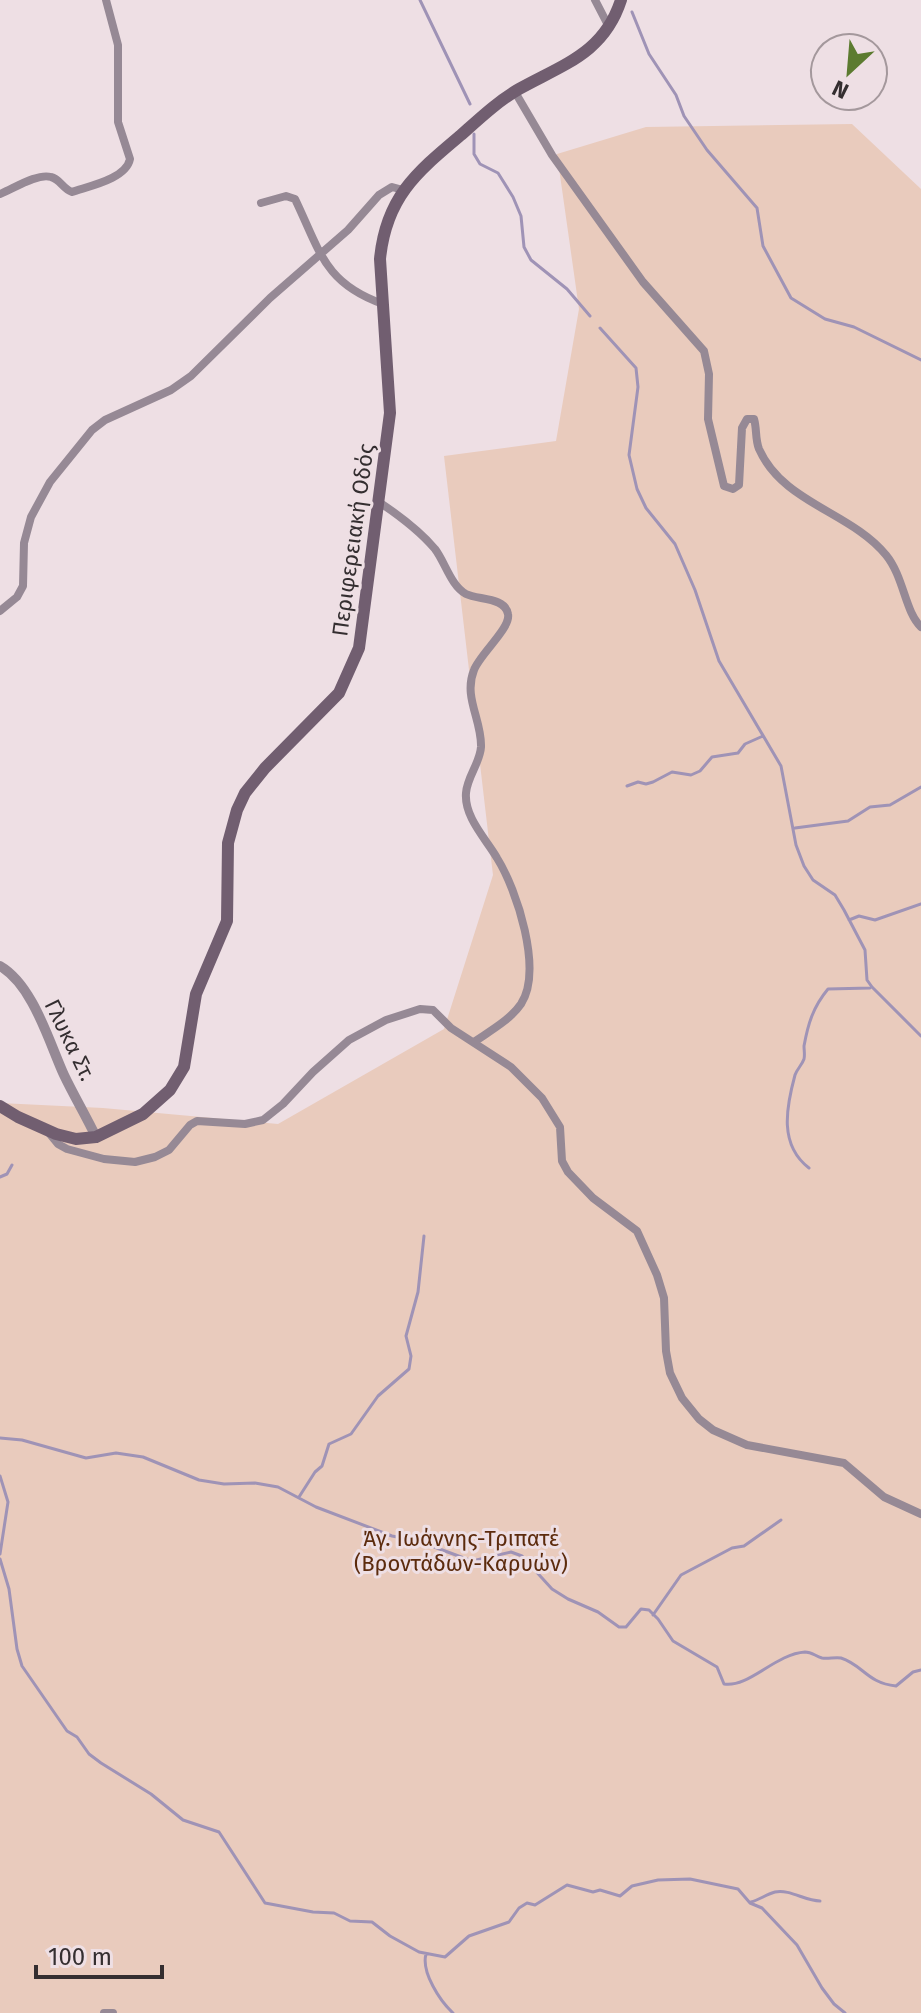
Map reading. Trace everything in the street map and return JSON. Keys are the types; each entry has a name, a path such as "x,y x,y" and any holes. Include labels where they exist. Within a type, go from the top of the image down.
{"main road":[{"name":"Περιφερειακή Οδός","path":"96,1137 143,1114 170,1090 181,1074 189,1049 196,994 227,921 228,851 234,817 245,793 256,779 334,699 351,671 359,648 390,413 380,259 392,209 403,190 434,157 515,92 589,50 610,28 621,0"},
{"path":"0,1106 48,1132 76,1139 96,1137"}],"street":[{"path":"0,194 43,176 56,179 72,192 122,173 129,166 130,159 118,122 118,45 106,0"},
{"path":"595,0 610,28"},
{"path":"515,92 552,155 643,282 704,351 709,374 708,419 724,486 729,489 739,485 742,428 747,419 754,419 758,446 785,483 858,529 885,553 900,577 912,615 921,627"},
{"path":"0,611 17,597 23,586 24,543 31,517 50,482 92,430 105,420 171,390 191,376 348,230 379,195 392,187 403,190"},
{"path":"261,203 286,196 295,199 332,273 364,297 383,304"},
{"path":"379,502 406,520 435,550 463,592 499,603 508,613 506,626 477,663 472,675 471,698 479,731 480,752 466,789 466,799 472,818 506,873 514,894 530,973 526,994 519,1006 474,1042"},
{"name":"Γλυκα Στ.","path":"0,966 7,970 25,994 45,1027 65,1077 96,1137"},
{"path":"48,1132 67,1149 113,1160 146,1160 169,1150 197,1121 245,1124 263,1120 339,1048 386,1020 429,1009 451,1028 511,1067 542,1098 560,1127 562,1161 568,1172 606,1210 637,1231 664,1298 670,1373 682,1398 699,1419 713,1430 747,1445 844,1463 884,1497 921,1514"},
{"path":"104,2013 113,2013"}],"green space":[{"name":"Άγ. Ιωάννης-Τριπατέ (Βροντάδων-Καρυών)","path":"852,124 921,189 921,2013 0,2013 0,1103 103,1108 278,1124 444,1029 493,875 444,456 556,441 579,309 557,154 646,127"}],"waterway":[{"path":"420,0 470,104"},
{"path":"632,12 649,54 676,95 684,116 707,150 757,208 763,246 791,298 825,319 854,327 921,360"},
{"path":"474,134 474,154 480,164 498,173 513,197 521,216 524,247 531,260 567,289 590,316"},
{"path":"600,328 636,368 638,387 629,455 637,489 646,508 675,544 695,590 719,661 781,766 796,845 804,866 813,880 835,895 844,910 865,950 867,980 921,1036"},
{"path":"627,786 653,782 672,772 691,775 700,771 712,757 738,753 745,744 763,736"},
{"path":"795,828 848,821 870,807 890,805 921,787"},
{"path":"849,920 859,916 875,920 921,904"},
{"path":"809,1168 793,1148 787,1125 792,1088 804,1059 809,1023 828,989 870,988"},
{"path":"0,1177 7,1174 12,1165"},
{"path":"299,1497 322,1466 329,1444 351,1434 378,1396 409,1369 411,1356 406,1336 418,1292 424,1236"},
{"path":"0,1438 22,1440 86,1458 116,1453 143,1457 199,1480 278,1487 316,1507 392,1536 418,1541 472,1561 511,1552 522,1556 552,1589 598,1612 619,1627 626,1627 641,1609 649,1610 673,1641 717,1667 724,1684 743,1681 783,1658 805,1652 822,1658 841,1658 872,1678 896,1686 913,1672 921,1670"},
{"path":"0,1476 8,1502 0,1554"},
{"path":"653,1615 681,1575 732,1548 744,1546 781,1520"},
{"path":"0,1559 9,1589 22,1666 67,1731 77,1737 89,1754 151,1794 183,1820 219,1832 265,1903 334,1913 350,1921 372,1922 419,1952 445,1957 469,1936 509,1922 519,1908 527,1903 535,1905 567,1885 620,1896 632,1886 658,1880 690,1879 738,1889 750,1903 762,1908 797,1945 822,1988 845,2013"},
{"path":"751,1902 781,1892 820,1901"},
{"path":"426,1954 429,1977 437,1994 453,2013"}]}
